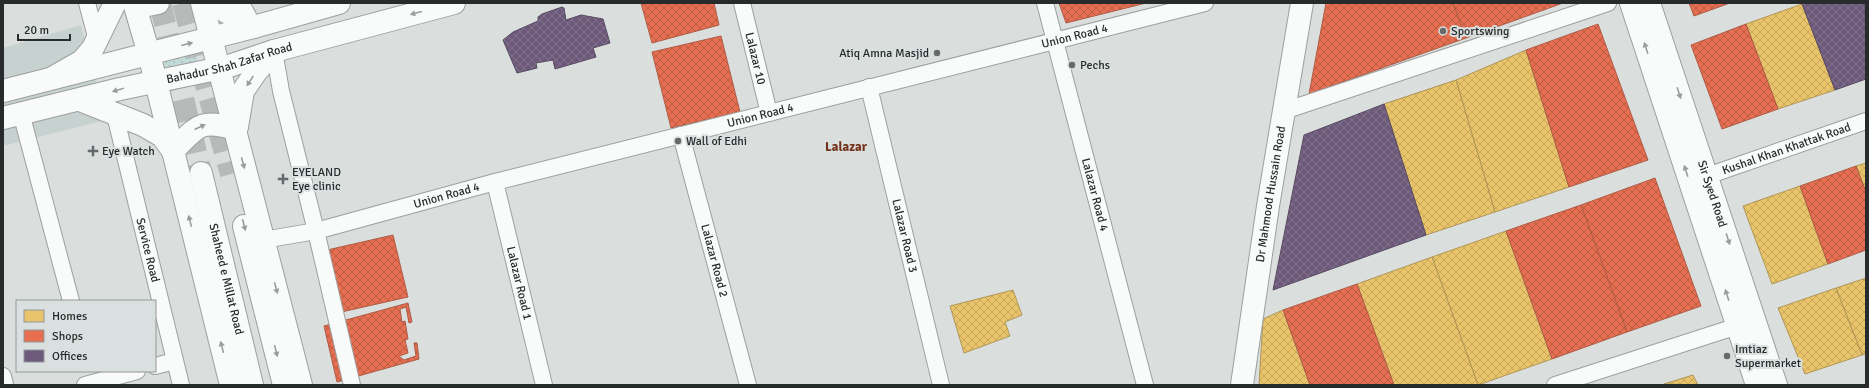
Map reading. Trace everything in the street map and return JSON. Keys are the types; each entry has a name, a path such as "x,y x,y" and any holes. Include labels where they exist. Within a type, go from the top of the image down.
{"main road":[{"path":"54,77 82,61 97,39 115,3"},
{"path":"134,3 149,54 231,385"},
{"path":"141,3 148,5 158,3"},
{"path":"202,3 301,385"},
{"path":"215,3 223,10 254,27"},
{"path":"3,90 254,27 339,3"},
{"name":"Bahadur Shah Zafar Road","path":"12,116 226,67 274,51 454,3"},
{"name":"Dr Mahmood Hussain Road","path":"1242,385 1268,206 1302,3"},
{"name":"Sir Syed Road","path":"1631,3 1746,323 1776,385"},
{"name":"Sir Syed Road","path":"1649,3 1706,176 1746,323 1757,385"},
{"path":"235,132 243,91 256,72 274,51"},
{"path":"80,100 143,125 162,136 173,151"},
{"path":"173,151 195,129 203,125 216,123 235,132"},
{"name":"Shaheed e Millat Road","path":"201,173 252,385"},
{"path":"231,174 284,385"}],"street":[{"path":"87,3 103,64"},
{"path":"241,3 254,27"},
{"name":"Lalazar 10","path":"742,3 769,113"},
{"name":"Lalazar Road 4","path":"1045,3 1146,385"},
{"name":"Union Road 4","path":"263,240 316,231 495,182 1205,3"},
{"path":"1284,111 1608,3"},
{"path":"274,51 281,91 352,385"},
{"name":"Lalazar Road 3","path":"869,87 942,385"},
{"name":"Service Road","path":"115,115 181,385"},
{"path":"12,116 71,300"},
{"name":"Kushal Khan Khattak Road","path":"1706,176 1866,121"},
{"name":"Lalazar Road 2","path":"681,135 748,385"},
{"name":"Lalazar Road 1","path":"495,182 544,385"},
{"path":"1555,385 1746,323"},
{"path":"156,366 175,361"},
{"path":"89,380 132,372"},
{"path":"3,376 6,385"}],"shaded area":[{"path":"81,25 106,120 3,146 3,48"},
{"path":"196,48 198,54 196,67 164,69 161,64 161,52"}],"building: Homes":[{"path":"1802,4 1835,90 1778,109 1746,24"},
{"path":"1526,50 1569,187 1495,212 1456,80"},
{"path":"1456,80 1495,212 1426,235 1384,104"},
{"path":"1866,163 1866,192 1856,166"},
{"path":"1800,186 1828,264 1772,284 1743,206"},
{"path":"1506,231 1552,359 1478,385 1432,257"},
{"path":"1432,257 1478,385 1394,385 1357,284"},
{"path":"1866,278 1866,354 1862,355 1836,288"},
{"path":"1836,288 1862,355 1805,374 1778,308"},
{"path":"1013,290 1022,315 1005,322 1010,336 964,353 950,306"},
{"path":"1283,310 1310,385 1259,385 1263,319"},
{"path":"1693,375 1698,385 1664,384"}],"building: Shops":[{"path":"641,3 714,3 719,25 652,43"},
{"path":"1059,3 1146,3 1066,23"},
{"path":"1326,3 1453,3 1466,38 1309,94"},
{"path":"1453,3 1563,3 1466,38"},
{"path":"1689,3 1730,3 1694,16"},
{"path":"1598,24 1648,160 1569,187 1526,50"},
{"path":"1746,24 1778,109 1722,129 1691,45"},
{"path":"721,36 740,112 671,128 652,52"},
{"path":"1856,166 1866,192 1866,250 1828,264 1800,186"},
{"path":"1655,178 1701,306 1627,332 1581,205"},
{"path":"1581,205 1627,332 1552,359 1506,231"},
{"path":"393,235 408,297 328,315 314,253"},
{"path":"1357,284 1394,385 1310,385 1283,310"},
{"path":"408,303 412,322 409,323 406,307 400,309 402,322 405,321 408,339 405,340 408,353 399,356 404,360 416,356 414,343 417,343 419,359 337,382 324,326"}],"building: Offices":[{"path":"1865,3 1866,79 1835,90 1802,4"},
{"path":"562,7 564,8 566,20 581,15 603,19 610,43 593,48 596,57 555,69 553,60 536,63 537,68 517,73 503,40 513,32 538,21 538,17 542,14"},
{"path":"1384,104 1426,235 1273,290 1304,135"}],"tunnel":[{"path":"160,3 201,173"},
{"path":"183,3 231,174"}],"place":[{"name":"Sportswing","path":"1443,31"},
{"name":"Atiq Amna Masjid","path":"937,53"},
{"name":"Pechs","path":"1072,65"},
{"name":"Wall of Edhi","path":"678,141"},
{"name":"Eye Watch","path":"93,151"},
{"name":"EYELAND Eye clinic","path":"283,179"},
{"name":"Imtiaz Supermarket","path":"1727,356"}],"district":[{"name":"Lalazar","path":"846,146"}]}
